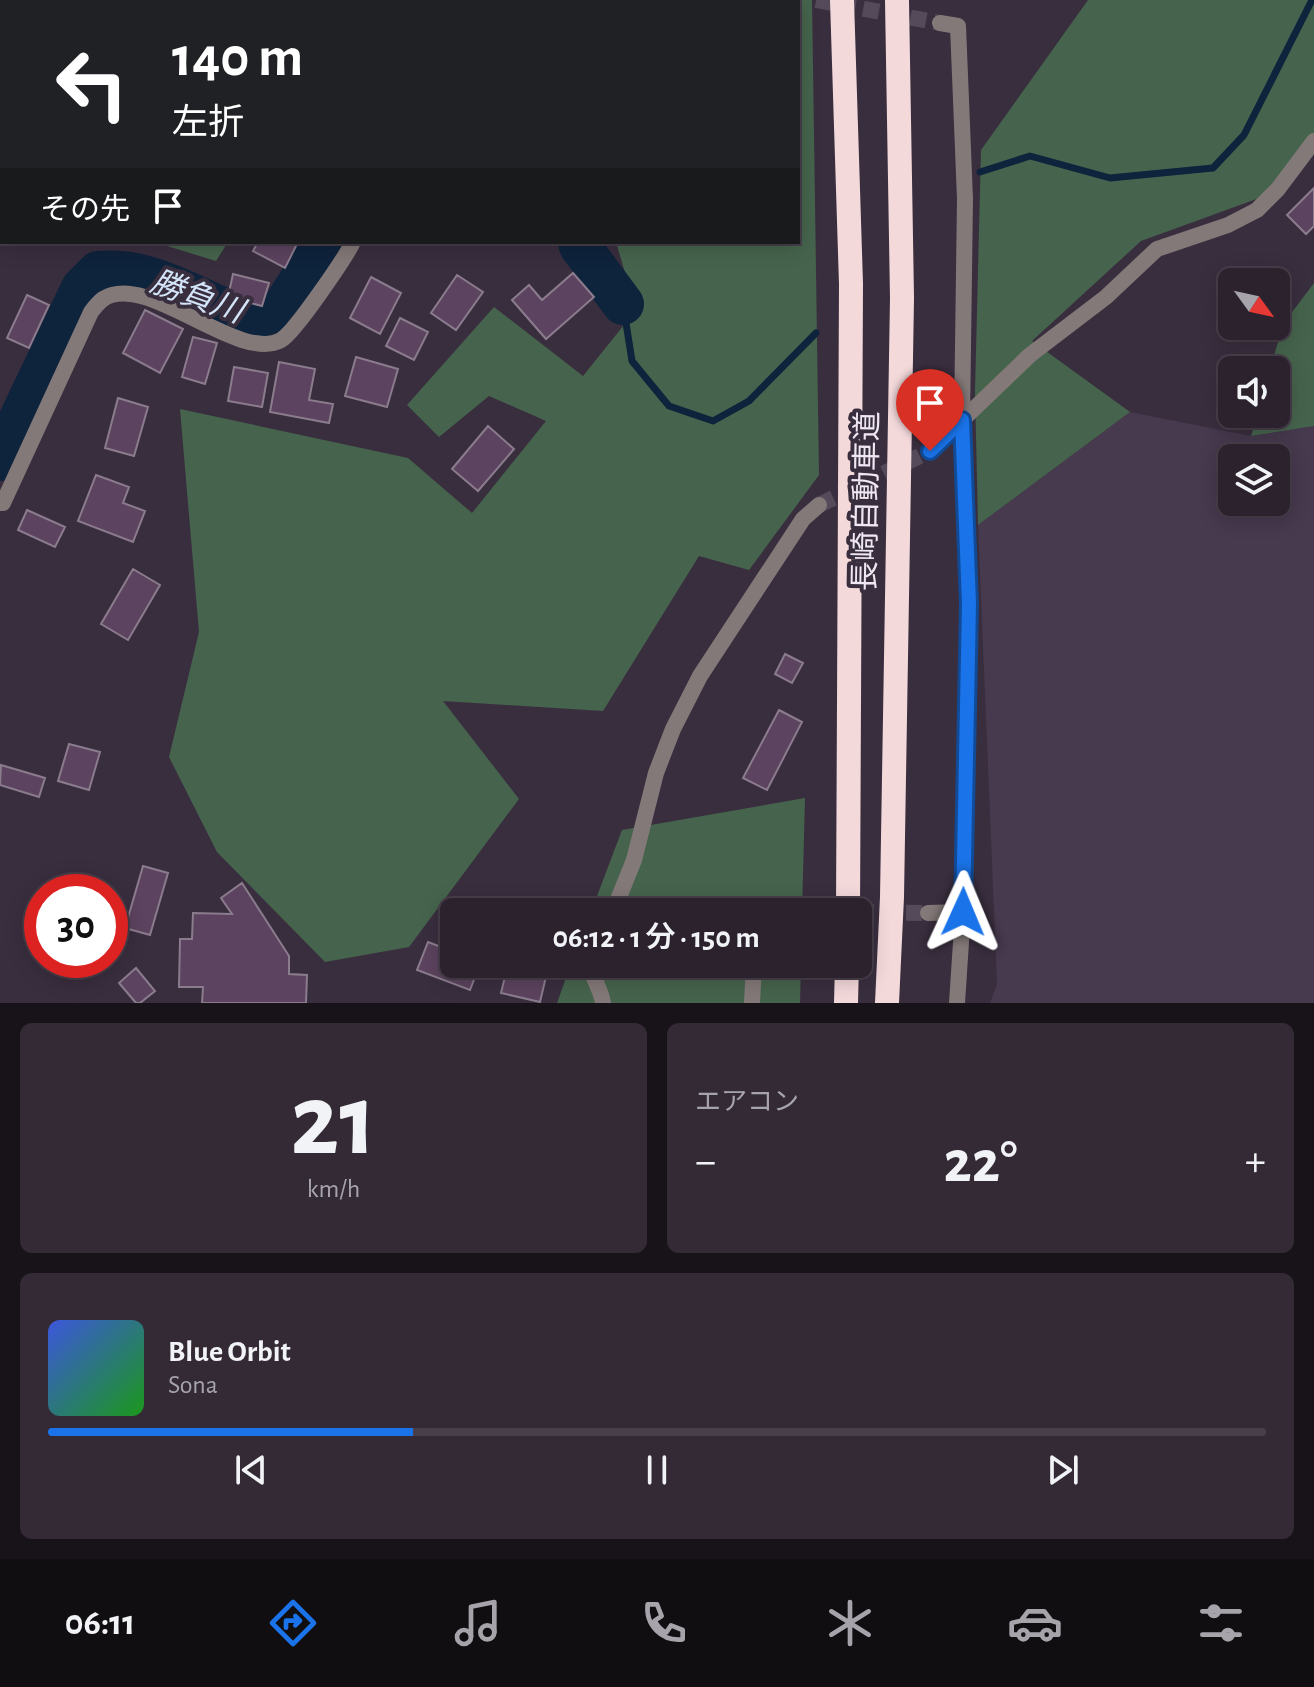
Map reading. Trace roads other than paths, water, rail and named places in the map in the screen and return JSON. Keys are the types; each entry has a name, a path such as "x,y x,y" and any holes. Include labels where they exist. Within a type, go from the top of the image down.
{"highway":[{"name":"長崎自動車道","path":"842,0 851,284 848,898"},
{"name":"長崎自動車道","path":"887,1003 892,897 902,298 897,0"},
{"path":"846,1003 847,978"}],"street":[{"path":"940,23 958,26 965,199 962,420 969,604 963,912 957,1003"},
{"path":"930,451 1030,355 1106,297 1157,249 1228,225 1257,210 1278,189 1314,141"},
{"path":"1,503 91,312 103,299 120,293 138,295 235,338 262,345 281,340 298,324 352,244"},
{"path":"619,898 634,860 656,773 673,729 700,676 803,519 819,505"},
{"path":"928,913 963,912"},
{"path":"594,978 602,993 603,1003"},
{"path":"752,1003 753,978"}],"waterway":[{"path":"980,172 1030,156 1110,178 1213,168 1244,135 1312,0"},
{"name":"勝負川","path":"0,460 82,288 98,272 148,277 261,321 280,312 323,244"},
{"name":"勝負川","path":"580,244 623,304"},
{"path":"623,304 632,361 669,406 713,421 749,401 816,333"}],"tunnel":[{"path":"816,0 940,23"},
{"path":"819,505 930,451"},
{"path":"872,912 928,913"}]}
